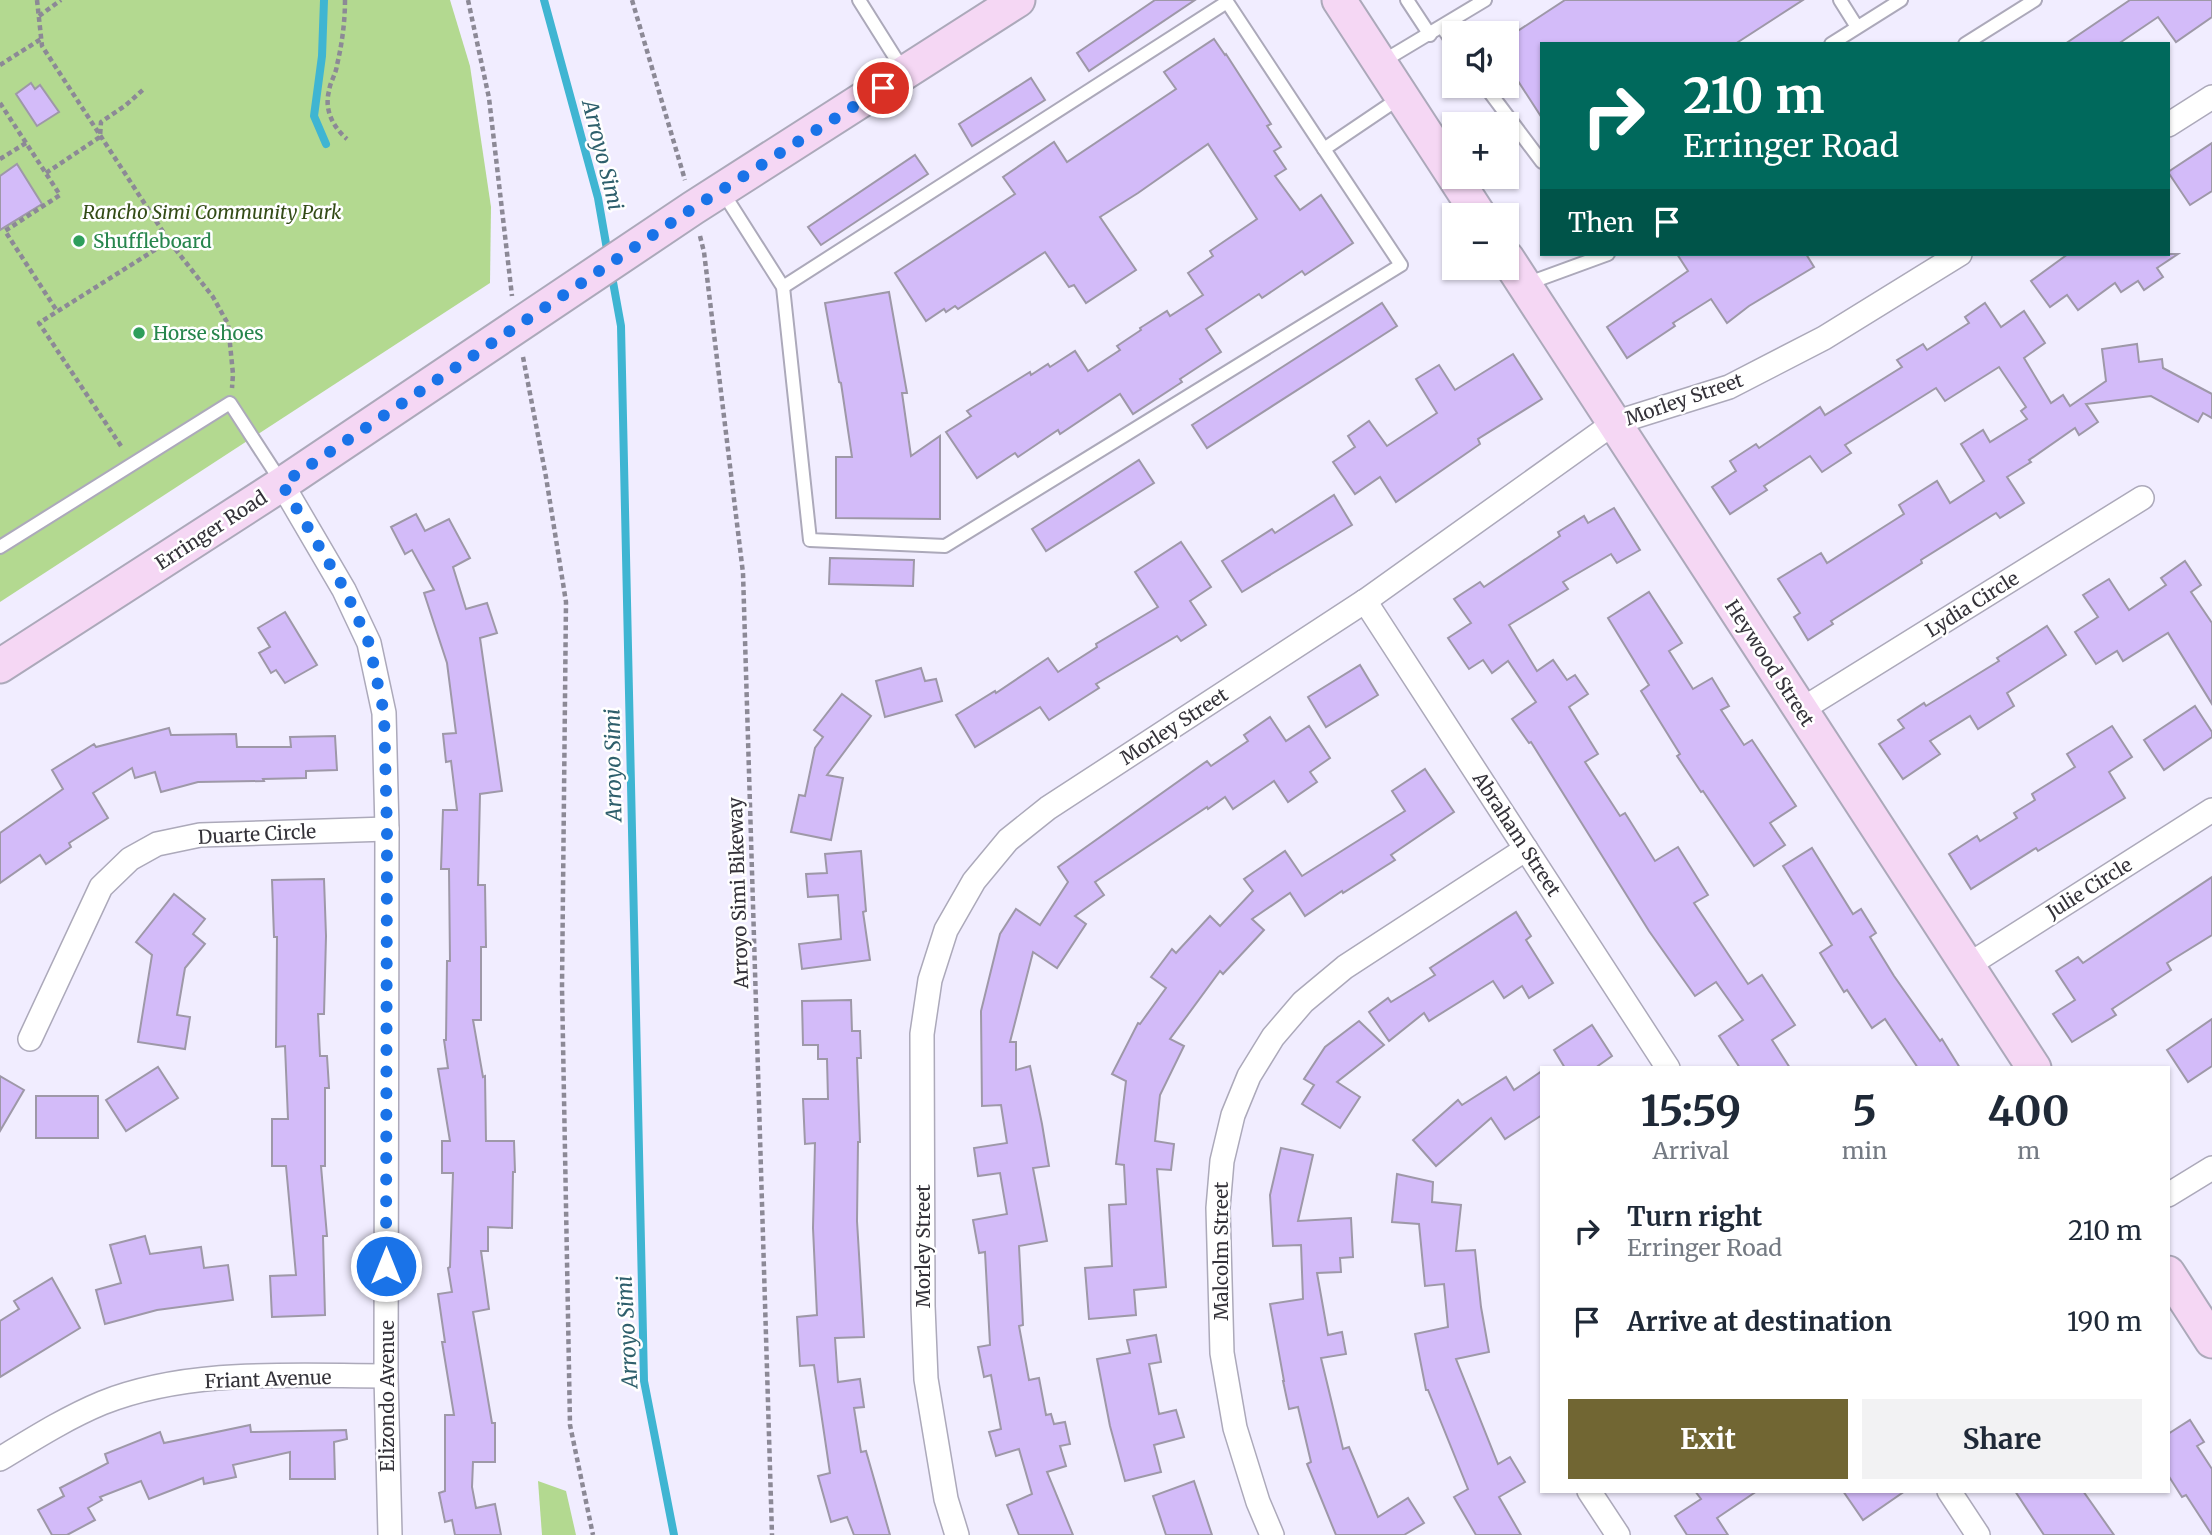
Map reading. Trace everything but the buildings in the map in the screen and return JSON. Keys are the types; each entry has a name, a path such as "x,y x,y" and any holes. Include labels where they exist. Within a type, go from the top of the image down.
{"street":[{"name":"Erringer Road","path":"0,666 282,484 678,218 1018,0"},
{"path":"1339,0 1471,203"},
{"path":"2170,124 2212,97"},
{"name":"Morley Street","path":"957,1535 946,1499 926,1379 923,1306 922,1034 930,980 946,930 974,881 1008,840 1048,808 1366,601 1614,423 1729,387 1824,338 1957,256"},
{"name":"Heywood Street","path":"1519,277 2033,1066"},
{"name":"Elizondo Avenue","path":"282,484 345,590 369,643 384,713 387,830 386,1376 390,1535"},
{"name":"Lydia Circle","path":"1801,710 2142,498"},
{"name":"Abraham Street","path":"1366,601 1667,1066"},
{"name":"Julie Circle","path":"1967,966 2212,810"},
{"name":"Duarte Circle","path":"30,1040 101,887 130,859 157,844 200,835 387,830"},
{"name":"Malcolm Street","path":"1272,1535 1258,1502 1235,1428 1222,1353 1218,1208 1222,1161 1233,1115 1249,1076 1273,1037 1303,1002 1345,967 1527,849"},
{"path":"2170,1194 2212,1168"},
{"path":"2170,1276 2212,1341"},
{"name":"Friant Avenue","path":"0,1460 64,1420 105,1402 149,1388 235,1376 386,1376"},
{"path":"1590,1493 1618,1535"},
{"path":"1950,1493 1978,1535"}],"lane":[{"path":"859,0 906,73"},
{"path":"1407,0 1430,35"},
{"path":"1452,21 1485,0"},
{"path":"1840,0 1857,27"},
{"path":"1833,42 1900,0"},
{"path":"1968,42 2035,0"},
{"path":"722,191 783,287 810,540 945,546 1401,265 1227,2 783,287"},
{"path":"1380,62 1442,27"},
{"path":"1324,149 1402,96"},
{"path":"1494,98 1540,159"},
{"path":"1519,270 1597,256"},
{"path":"0,547 230,403 282,484"}],"path":[{"path":"37,0 42,46 169,241 213,297 228,324 233,373 230,403"},
{"path":"39,16 61,0"},
{"path":"345,0 342,40 337,70 328,91 328,109 336,129 347,139"},
{"path":"468,0 489,98 509,279"},
{"path":"632,0 681,167"},
{"path":"0,65 41,39"},
{"path":"100,137 101,122 145,88"},
{"path":"0,103 60,195 5,231 57,311"},
{"path":"46,173 100,137"},
{"path":"0,159 26,143"},
{"path":"121,446 39,323 169,241"},
{"name":"Arroyo Simi Bikeway","path":"704,252 743,573 772,1535"},
{"path":"524,365 544,465 566,602 562,987 570,1425 593,1535"}],"green space":[{"name":"Rancho Simi Community Park","path":"0,0 450,0 470,66 491,207 490,283 0,602"},
{"path":"538,1481 566,1491 576,1535 542,1535"}],"waterway":[{"path":"324,0 322,56 314,116 326,144"},
{"name":"Arroyo Simi","path":"544,0 598,198 608,255"},
{"name":"Arroyo Simi","path":"611,271 621,326 644,1381 674,1535"}],"place":[{"name":"Shuffleboard","path":"79,241"},
{"name":"Horse shoes","path":"139,333"}],"route":[{"path":"386,1266 387,830 384,713 369,643 345,590 282,484 532,314 883,88"}]}
